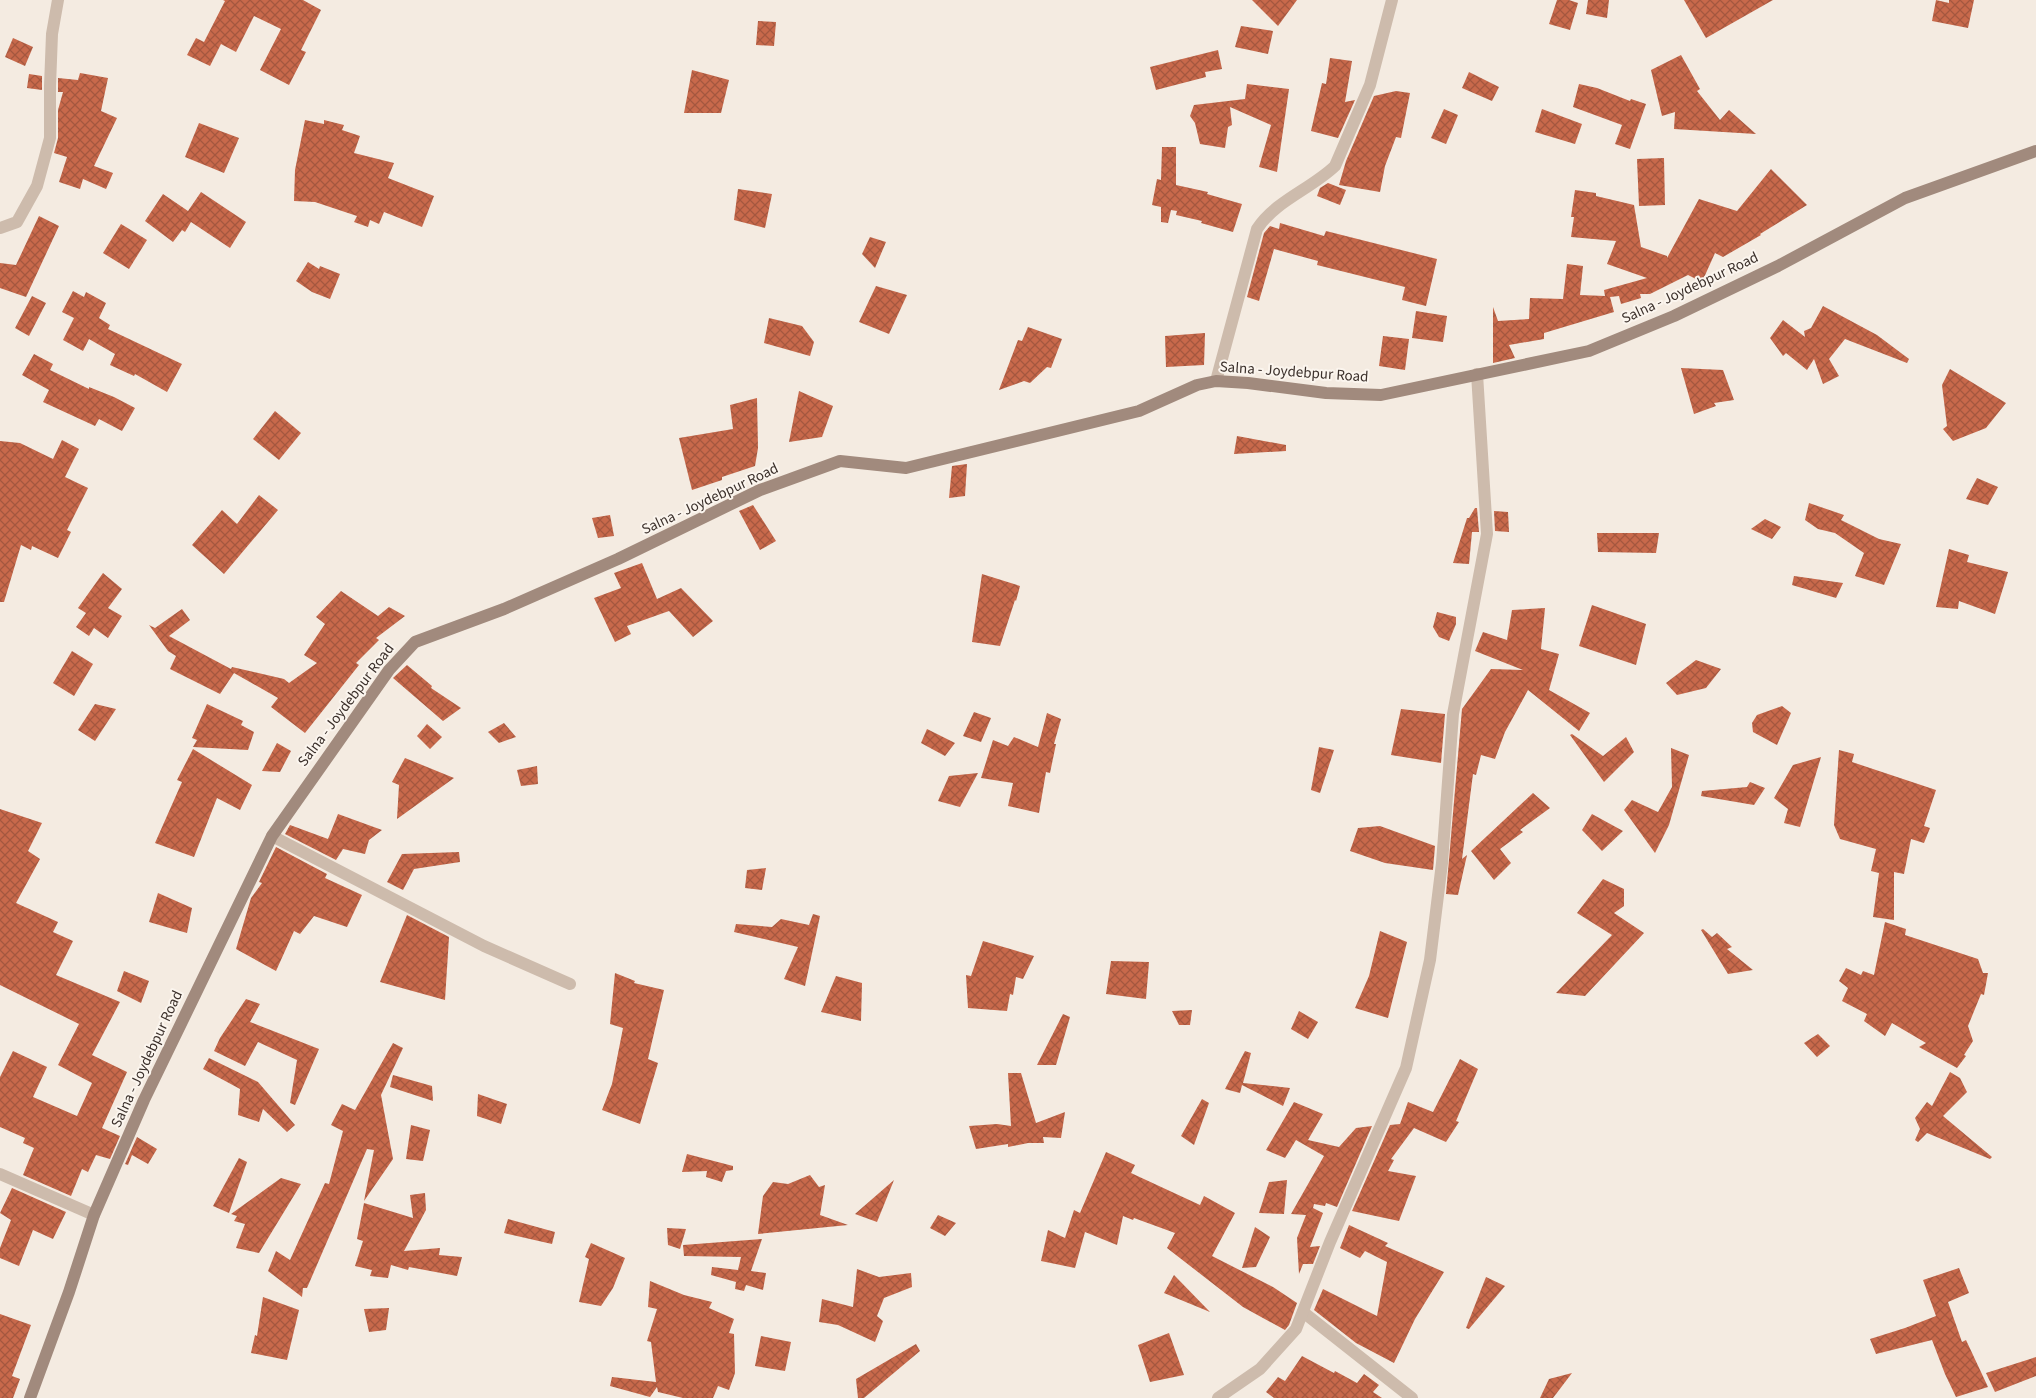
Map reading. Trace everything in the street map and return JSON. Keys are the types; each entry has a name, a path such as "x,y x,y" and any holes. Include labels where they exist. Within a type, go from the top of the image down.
{"main road":[{"name":"Salna - Joydebpur Road","path":"30,1398 69,1292 94,1215 144,1100 272,836 390,670 414,642 504,609 600,567 760,490 840,461 906,468 1139,411 1197,385 1216,381 1326,393 1381,395 1589,351 1674,316 1778,266 1905,198 2036,151"}],"street":[{"path":"0,228 17,222 37,186 50,138 52,43 58,0"},
{"path":"1216,381 1257,230 1270,212 1335,166 1370,86 1392,0"},
{"path":"1218,1398 1260,1369 1296,1329 1330,1242 1406,1068 1430,960 1442,863 1453,714 1487,534 1477,374"},
{"path":"272,836 484,946 570,984"},
{"path":"0,1174 94,1215"},
{"path":"1303,1312 1412,1398"}],"building":[{"path":"223,0 303,0 321,10 301,50 306,52 289,85 260,70 281,29 254,16 236,52 221,44 210,66 187,55 196,38 204,42 225,1"},
{"path":"1252,0 1297,0 1278,26"},
{"path":"1557,0 1569,0 1578,3 1570,30 1549,24"},
{"path":"1588,0 1609,0 1607,18 1586,14"},
{"path":"1684,0 1773,0 1706,38"},
{"path":"1936,0 1949,3 1949,0 1974,0 1968,28 1932,21"},
{"path":"758,21 776,22 774,46 756,45"},
{"path":"1241,26 1273,31 1268,54 1235,47"},
{"path":"13,38 33,47 25,66 5,57"},
{"path":"1218,50 1222,69 1205,72 1206,77 1156,90 1150,67"},
{"path":"1681,55 1700,89 1697,91 1720,120 1729,110 1756,134 1674,129 1675,112 1662,116 1651,70"},
{"path":"1330,58 1352,61 1345,102 1355,100 1338,138 1311,131 1322,83 1326,84"},
{"path":"692,70 729,80 721,113 684,113"},
{"path":"1469,72 1499,87 1492,101 1462,88"},
{"path":"80,73 108,78 101,111 117,118 94,166 113,173 106,189 83,179 80,189 59,182 67,157 54,153 58,138 58,110 63,92 58,92 58,78 78,80"},
{"path":"29,74 42,76 42,90 27,88"},
{"path":"1247,84 1289,89 1277,172 1259,167 1271,125 1230,107 1232,125 1228,127 1225,148 1200,144 1195,123 1190,116 1194,105 1245,99"},
{"path":"1579,84 1597,88 1630,101 1631,99 1646,104 1630,149 1615,144 1622,125 1573,107"},
{"path":"1396,91 1410,93 1401,138 1396,137 1385,166 1380,192 1339,185 1346,161 1374,96"},
{"path":"1444,109 1458,115 1446,144 1431,138"},
{"path":"1542,109 1582,124 1575,144 1535,132"},
{"path":"305,120 324,124 324,120 344,125 342,130 360,136 354,153 394,163 388,178 434,196 422,227 384,212 379,224 370,220 368,227 354,222 357,216 315,202 294,201 295,170"},
{"path":"199,123 239,138 224,173 185,157"},
{"path":"1162,147 1176,147 1176,185 1208,192 1207,194 1242,204 1233,232 1201,223 1202,221 1176,215 1177,211 1171,210 1168,223 1161,222 1161,207 1152,205 1157,179 1161,180"},
{"path":"1664,158 1665,205 1639,206 1637,159"},
{"path":"1771,169 1807,205 1723,257 1715,253 1702,282 1688,275 1650,294 1640,294 1641,298 1621,304 1619,296 1610,297 1614,312 1544,333 1544,339 1509,345 1515,358 1493,363 1493,307 1498,321 1529,319 1530,298 1563,299 1567,264 1583,266 1580,295 1605,296 1604,290 1647,278 1607,264 1616,241 1571,237 1574,217 1571,217 1575,190 1596,193 1596,196 1634,205 1641,247 1667,256 1667,258 1699,199 1737,211"},
{"path":"1328,183 1346,190 1340,205 1317,196 1320,188"},
{"path":"738,189 772,194 765,228 734,220"},
{"path":"201,192 246,222 230,248 191,222 185,232 182,230 173,242 145,221 163,194 188,211"},
{"path":"39,216 59,226 26,297 0,288 0,263 16,265"},
{"path":"1280,223 1324,236 1326,231 1437,259 1426,306 1402,300 1405,287 1317,265 1318,261 1274,249 1259,301 1247,297 1264,233 1270,226 1279,229"},
{"path":"121,224 147,240 129,269 103,253"},
{"path":"870,237 886,242 875,268 862,254"},
{"path":"308,262 319,269 320,266 340,274 330,299 312,292 296,281"},
{"path":"876,286 907,295 889,334 859,322"},
{"path":"73,291 84,297 86,292 106,303 99,318 110,325 108,329 182,364 167,392 135,374 134,376 110,365 115,354 89,339 83,351 63,340 74,318 62,312"},
{"path":"32,296 46,303 29,336 15,328"},
{"path":"1823,306 1877,335 1909,359 1907,363 1845,339 1829,359 1839,376 1823,384 1814,359 1807,370 1786,353 1783,356 1770,338 1783,320 1805,337 1804,331 1811,328"},
{"path":"1416,311 1447,316 1443,342 1412,338"},
{"path":"769,318 802,326 814,342 810,356 764,343"},
{"path":"1028,327 1062,339 1051,368 1047,367 1030,383 1024,381 999,390 1018,340 1022,341"},
{"path":"1205,333 1204,365 1166,367 1165,336"},
{"path":"1383,336 1409,339 1405,370 1379,366"},
{"path":"34,354 53,364 50,370 135,408 122,431 99,419 95,426 43,402 49,390 22,375"},
{"path":"1681,368 1723,370 1734,400 1714,403 1716,406 1694,414"},
{"path":"1950,369 2006,403 1986,428 1953,441 1943,429 1947,426 1942,385"},
{"path":"799,391 833,406 822,437 789,442"},
{"path":"757,398 758,448 755,466 692,490 679,438 733,429 730,405"},
{"path":"275,411 301,433 279,460 253,439"},
{"path":"1237,436 1286,445 1286,451 1234,454"},
{"path":"62,440 79,449 65,477 88,488 67,530 71,532 58,558 32,546 31,550 21,545 4,602 0,602 0,441 20,443 53,459"},
{"path":"967,464 965,496 949,498 952,466"},
{"path":"1977,478 1998,487 1988,505 1966,499"},
{"path":"259,495 278,510 224,574 192,545 222,510 237,524"},
{"path":"1809,503 1844,515 1841,520 1879,539 1901,544 1884,585 1855,576 1864,553 1835,533 1818,529 1805,520"},
{"path":"753,505 776,541 760,550 739,511"},
{"path":"1475,508 1477,508 1479,532 1472,532 1469,564 1453,563 1467,518 1469,518"},
{"path":"1494,511 1508,512 1509,532 1495,531"},
{"path":"610,515 614,536 598,538 592,518"},
{"path":"1765,519 1781,527 1772,539 1751,529"},
{"path":"1597,533 1659,533 1656,553 1598,552"},
{"path":"1949,549 1969,555 1967,562 2008,572 1995,614 1959,601 1958,609 1936,607"},
{"path":"642,563 657,599 681,588 713,621 693,637 669,611 627,626 631,634 615,642 594,598 621,588 614,573"},
{"path":"103,573 122,589 108,608 122,616 108,638 94,628 89,636 76,627 86,613 78,608"},
{"path":"982,574 1020,586 1000,646 972,642"},
{"path":"1794,576 1843,583 1836,598 1792,585"},
{"path":"341,591 378,616 389,607 405,616 376,638 379,640 356,663 359,665 305,733 271,707 278,698 234,673 220,694 170,669 176,656 168,651 149,625 155,628 182,609 190,620 169,636 231,669 232,667 284,679 289,683 317,663 304,655 325,624 316,617"},
{"path":"1592,605 1646,624 1636,665 1579,646"},
{"path":"1545,608 1541,649 1559,654 1549,690 1590,713 1579,731 1528,690 1505,732 1495,759 1481,755 1476,775 1473,774 1462,859 1467,855 1458,895 1446,894 1462,709 1491,669 1523,670 1475,651 1483,632 1507,640 1512,610"},
{"path":"1437,612 1456,617 1456,624 1449,641 1439,637 1433,627"},
{"path":"72,651 93,664 74,696 53,683"},
{"path":"1696,660 1721,669 1706,688 1677,695 1666,683"},
{"path":"407,665 432,686 431,688 461,708 443,721 393,678"},
{"path":"95,704 116,709 95,741 78,730"},
{"path":"207,704 243,721 241,725 254,732 248,750 193,747 197,740 192,738"},
{"path":"1782,706 1791,713 1777,745 1753,732 1752,723 1757,715"},
{"path":"1401,709 1445,714 1441,763 1391,755"},
{"path":"974,712 991,718 981,742 963,736"},
{"path":"1047,713 1061,719 1054,744 1056,744 1050,773 1046,772 1039,813 1008,806 1013,783 981,778 993,740 1008,746 1014,737 1038,747"},
{"path":"504,723 516,737 499,743 488,732"},
{"path":"427,724 442,737 430,749 417,736"},
{"path":"927,729 955,743 945,756 921,743"},
{"path":"1572,734 1603,756 1626,737 1634,752 1604,782 1570,735"},
{"path":"277,743 291,751 280,772 262,771"},
{"path":"1319,747 1334,750 1320,793 1311,790"},
{"path":"1671,748 1689,755 1669,825 1655,853 1624,810 1632,800 1658,812 1672,787"},
{"path":"193,749 252,785 240,810 217,798 194,857 155,843 182,782 177,780"},
{"path":"1839,750 1854,754 1852,762 1936,790 1924,826 1930,828 1924,843 1911,839 1904,874 1894,872 1894,920 1873,917 1879,873 1871,871 1876,849 1840,839 1834,825"},
{"path":"1821,757 1800,827 1784,823 1788,809 1774,798 1793,765"},
{"path":"405,758 454,778 397,819 399,785 392,782"},
{"path":"537,766 538,784 521,786 517,770"},
{"path":"978,773 960,807 938,801 949,776"},
{"path":"1750,782 1765,788 1754,805 1701,796 1702,791 1747,787"},
{"path":"1533,793 1550,808 1520,830 1523,832 1500,849 1511,863 1494,880 1471,851"},
{"path":"0,809 42,823 28,851 40,859 16,903 58,922 53,932 73,941 56,975 120,1002 92,1055 127,1072 102,1128 120,1136 110,1159 96,1155 88,1172 82,1169 71,1196 23,1175 34,1148 23,1143 25,1138 0,1127 0,1077 13,1051 47,1067 33,1097 77,1116 92,1083 58,1065 79,1024 0,985"},
{"path":"338,814 382,830 369,840 365,854 343,849 336,860 285,834 290,825 328,839"},
{"path":"1592,814 1623,831 1602,851 1582,830"},
{"path":"1380,826 1435,846 1433,870 1385,863 1350,851 1358,828"},
{"path":"276,847 327,874 325,878 362,895 347,927 314,916 300,934 294,931 276,971 236,949 251,898 262,883 259,882"},
{"path":"459,852 460,862 414,869 403,890 387,882 402,854"},
{"path":"766,868 762,890 745,888 747,870"},
{"path":"1603,879 1624,889 1624,906 1614,913 1644,933 1585,996 1556,993 1612,935 1577,913"},
{"path":"158,893 192,908 187,933 149,922"},
{"path":"813,914 820,916 805,986 784,979 798,947 734,932 736,924 772,927 781,919 809,925"},
{"path":"407,915 449,937 445,1000 380,982"},
{"path":"1885,922 1906,929 1905,935 1978,959 1983,973 1988,973 1984,995 1981,994 1968,1026 1973,1041 1964,1055 1966,1056 1957,1068 1919,1047 1926,1043 1892,1023 1885,1036 1864,1021 1867,1014 1842,1001 1848,988 1839,981 1846,968 1861,975 1863,971 1874,975"},
{"path":"1703,929 1712,937 1717,933 1732,947 1727,949 1753,970 1728,974 1701,930"},
{"path":"1380,931 1407,942 1388,1018 1355,1008 1369,976"},
{"path":"983,941 1034,956 1023,979 1016,977 1013,995 1010,994 1007,1011 968,1008 966,975 971,976"},
{"path":"1111,961 1149,962 1146,999 1106,994"},
{"path":"124,971 149,981 141,1003 117,991"},
{"path":"615,973 635,981 634,983 664,990 648,1059 658,1063 640,1124 602,1110 612,1084 623,1028 610,1024"},
{"path":"836,976 862,983 861,1021 821,1012"},
{"path":"246,999 260,1004 250,1022 319,1049 295,1105 290,1103 297,1060 258,1042 245,1066 214,1051 220,1038"},
{"path":"1192,1010 1190,1025 1179,1025 1172,1011"},
{"path":"1299,1011 1318,1022 1308,1039 1291,1029"},
{"path":"1063,1014 1070,1017 1056,1065 1037,1065"},
{"path":"1818,1034 1830,1046 1817,1057 1804,1043"},
{"path":"393,1043 403,1048 381,1095 393,1159 364,1201 374,1150 367,1149 307,1288 303,1288 302,1297 268,1271 276,1251 290,1260 325,1183 329,1184 343,1131 331,1125 342,1104 355,1110"},
{"path":"1245,1051 1251,1053 1243,1083 1290,1088 1283,1106 1242,1085 1240,1093 1225,1089"},
{"path":"209,1058 258,1082 295,1125 287,1132 263,1109 259,1122 238,1115 240,1089 203,1069"},
{"path":"1460,1059 1478,1069 1456,1121 1459,1122 1446,1142 1414,1128 1391,1159 1394,1160 1388,1171 1416,1176 1399,1221 1352,1211 1390,1125 1400,1124 1408,1102 1433,1112"},
{"path":"1950,1072 1960,1078 1967,1092 1943,1116 1992,1157 1990,1159 1927,1133 1918,1142 1915,1140 1920,1129 1915,1118 1927,1102 1932,1106"},
{"path":"1008,1073 1021,1073 1036,1123 1065,1112 1061,1138 1043,1137 1044,1143 1028,1143 1008,1147 1008,1144 976,1149 969,1126 997,1124 1011,1126"},
{"path":"393,1075 432,1086 433,1101 390,1087"},
{"path":"478,1094 507,1104 501,1124 477,1116"},
{"path":"1202,1099 1209,1103 1194,1145 1181,1136"},
{"path":"1294,1102 1323,1114 1308,1140 1339,1147 1356,1128 1372,1126 1337,1207 1326,1203 1325,1206 1314,1204 1313,1208 1323,1213 1310,1247 1320,1246 1313,1264 1303,1264 1299,1274 1297,1238 1306,1215 1291,1214 1324,1156 1296,1140 1285,1158 1266,1150"},
{"path":"411,1125 430,1130 423,1161 406,1159"},
{"path":"137,1137 157,1149 148,1164 132,1155 128,1165 125,1164"},
{"path":"1106,1152 1135,1165 1131,1173 1200,1205 1204,1196 1235,1213 1212,1256 1273,1287 1297,1303 1289,1325 1285,1330 1243,1307 1167,1248 1175,1233 1134,1218 1133,1220 1123,1216 1117,1245 1085,1232 1075,1268 1041,1261 1048,1230 1065,1238 1074,1210 1080,1213"},
{"path":"687,1154 733,1166 733,1170 726,1171 722,1182 706,1177 707,1171 682,1172"},
{"path":"239,1158 247,1162 229,1213 213,1206"},
{"path":"810,1175 819,1187 825,1185 820,1215 848,1225 758,1234 763,1196 773,1182 788,1184"},
{"path":"281,1178 301,1184 259,1253 236,1248 245,1224 234,1221 237,1216 231,1214"},
{"path":"894,1180 877,1222 855,1214"},
{"path":"1287,1180 1284,1214 1259,1213 1269,1182"},
{"path":"12,1188 66,1212 53,1239 33,1230 19,1266 0,1258 0,1248 11,1220 0,1213"},
{"path":"425,1193 426,1210 404,1251 440,1248 439,1255 462,1257 457,1276 409,1267 408,1270 391,1265 388,1278 370,1276 372,1270 355,1266 363,1241 357,1239 364,1203 413,1218 410,1195"},
{"path":"938,1215 956,1223 945,1236 930,1228"},
{"path":"508,1219 555,1232 552,1244 504,1233"},
{"path":"1349,1225 1388,1243 1385,1246 1444,1272 1415,1319 1394,1363 1356,1343 1314,1310 1323,1289 1377,1316 1387,1262 1365,1251 1360,1258 1340,1248"},
{"path":"1255,1227 1270,1237 1256,1267 1242,1268"},
{"path":"667,1228 686,1229 680,1249 668,1245"},
{"path":"762,1239 751,1271 766,1273 763,1290 746,1285 744,1291 735,1289 736,1282 711,1275 712,1267 738,1270 741,1257 684,1256 683,1245"},
{"path":"591,1243 625,1258 613,1288 601,1306 579,1302 589,1259 585,1257"},
{"path":"1959,1268 1969,1293 1948,1302 1962,1342 1966,1340 1988,1387 1956,1397 1932,1340 1876,1354 1870,1339 1936,1316 1923,1280"},
{"path":"857,1269 879,1277 911,1273 912,1287 884,1298 877,1316 883,1321 875,1342 838,1325 819,1322 822,1299 853,1307"},
{"path":"1174,1275 1210,1312 1164,1293"},
{"path":"1486,1277 1505,1286 1469,1329 1466,1328"},
{"path":"650,1281 684,1295 712,1302 709,1308 734,1319 729,1333 734,1334 735,1373 729,1390 718,1386 713,1398 683,1398 658,1392 657,1387 650,1397 610,1386 612,1377 656,1382 651,1342 647,1341 657,1309 648,1307"},
{"path":"263,1297 299,1310 287,1360 251,1353 255,1335 257,1336"},
{"path":"389,1308 386,1330 369,1332 364,1309"},
{"path":"0,1314 31,1325 12,1376 20,1379 13,1398 0,1398"},
{"path":"1169,1333 1184,1375 1150,1382 1138,1345"},
{"path":"761,1336 791,1342 785,1371 755,1366"},
{"path":"916,1344 920,1351 864,1398 858,1398 856,1379"},
{"path":"1302,1356 1357,1383 1364,1374 1379,1385 1373,1392 1382,1398 1274,1398 1266,1392 1278,1377 1285,1381"},
{"path":"2036,1357 2036,1376 1995,1392 1986,1373"},
{"path":"1572,1373 1553,1398 1540,1398 1549,1379"}]}
